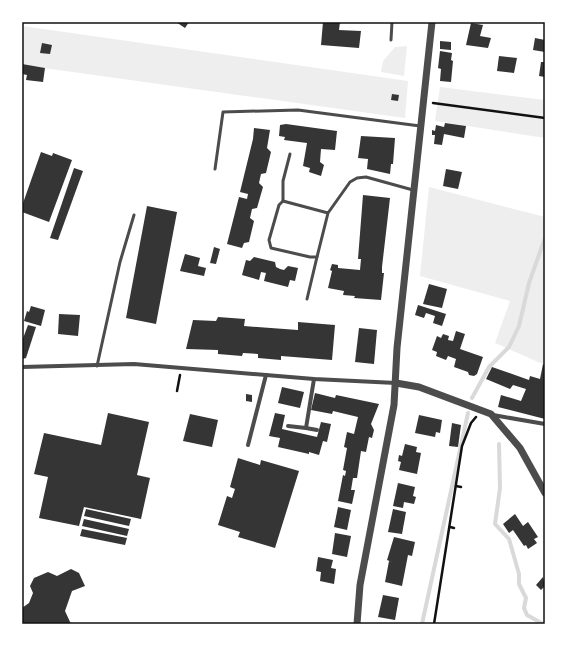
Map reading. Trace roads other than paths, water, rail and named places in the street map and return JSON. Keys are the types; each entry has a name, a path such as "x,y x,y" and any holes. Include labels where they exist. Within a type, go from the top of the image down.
{"street":[{"path":"357,624 360,585 394,405 397,352 432,22"},
{"path":"22,367 134,364 314,379 396,383 419,386 490,414 545,424"},
{"path":"248,445 266,375"},
{"path":"306,428 314,379"},
{"path":"490,414 520,448 545,493"},
{"path":"288,426 317,430"}],"lane":[{"path":"391,40 392,22"},
{"path":"215,168 222,112 298,110 420,126"},
{"path":"290,154 283,181 283,201 279,205 269,240 272,248 310,257 317,257"},
{"path":"306,299 328,213 350,182 358,178 366,177 414,190"},
{"path":"283,201 328,213"},
{"path":"97,366 120,262 134,215"}],"waterway":[{"path":"472,398 489,367 509,347 519,326 529,283 545,238"},
{"path":"422,624 468,413"},
{"path":"499,444 500,488 495,524 509,539 519,574 519,584 526,598 524,608 527,615 543,624"}]}
